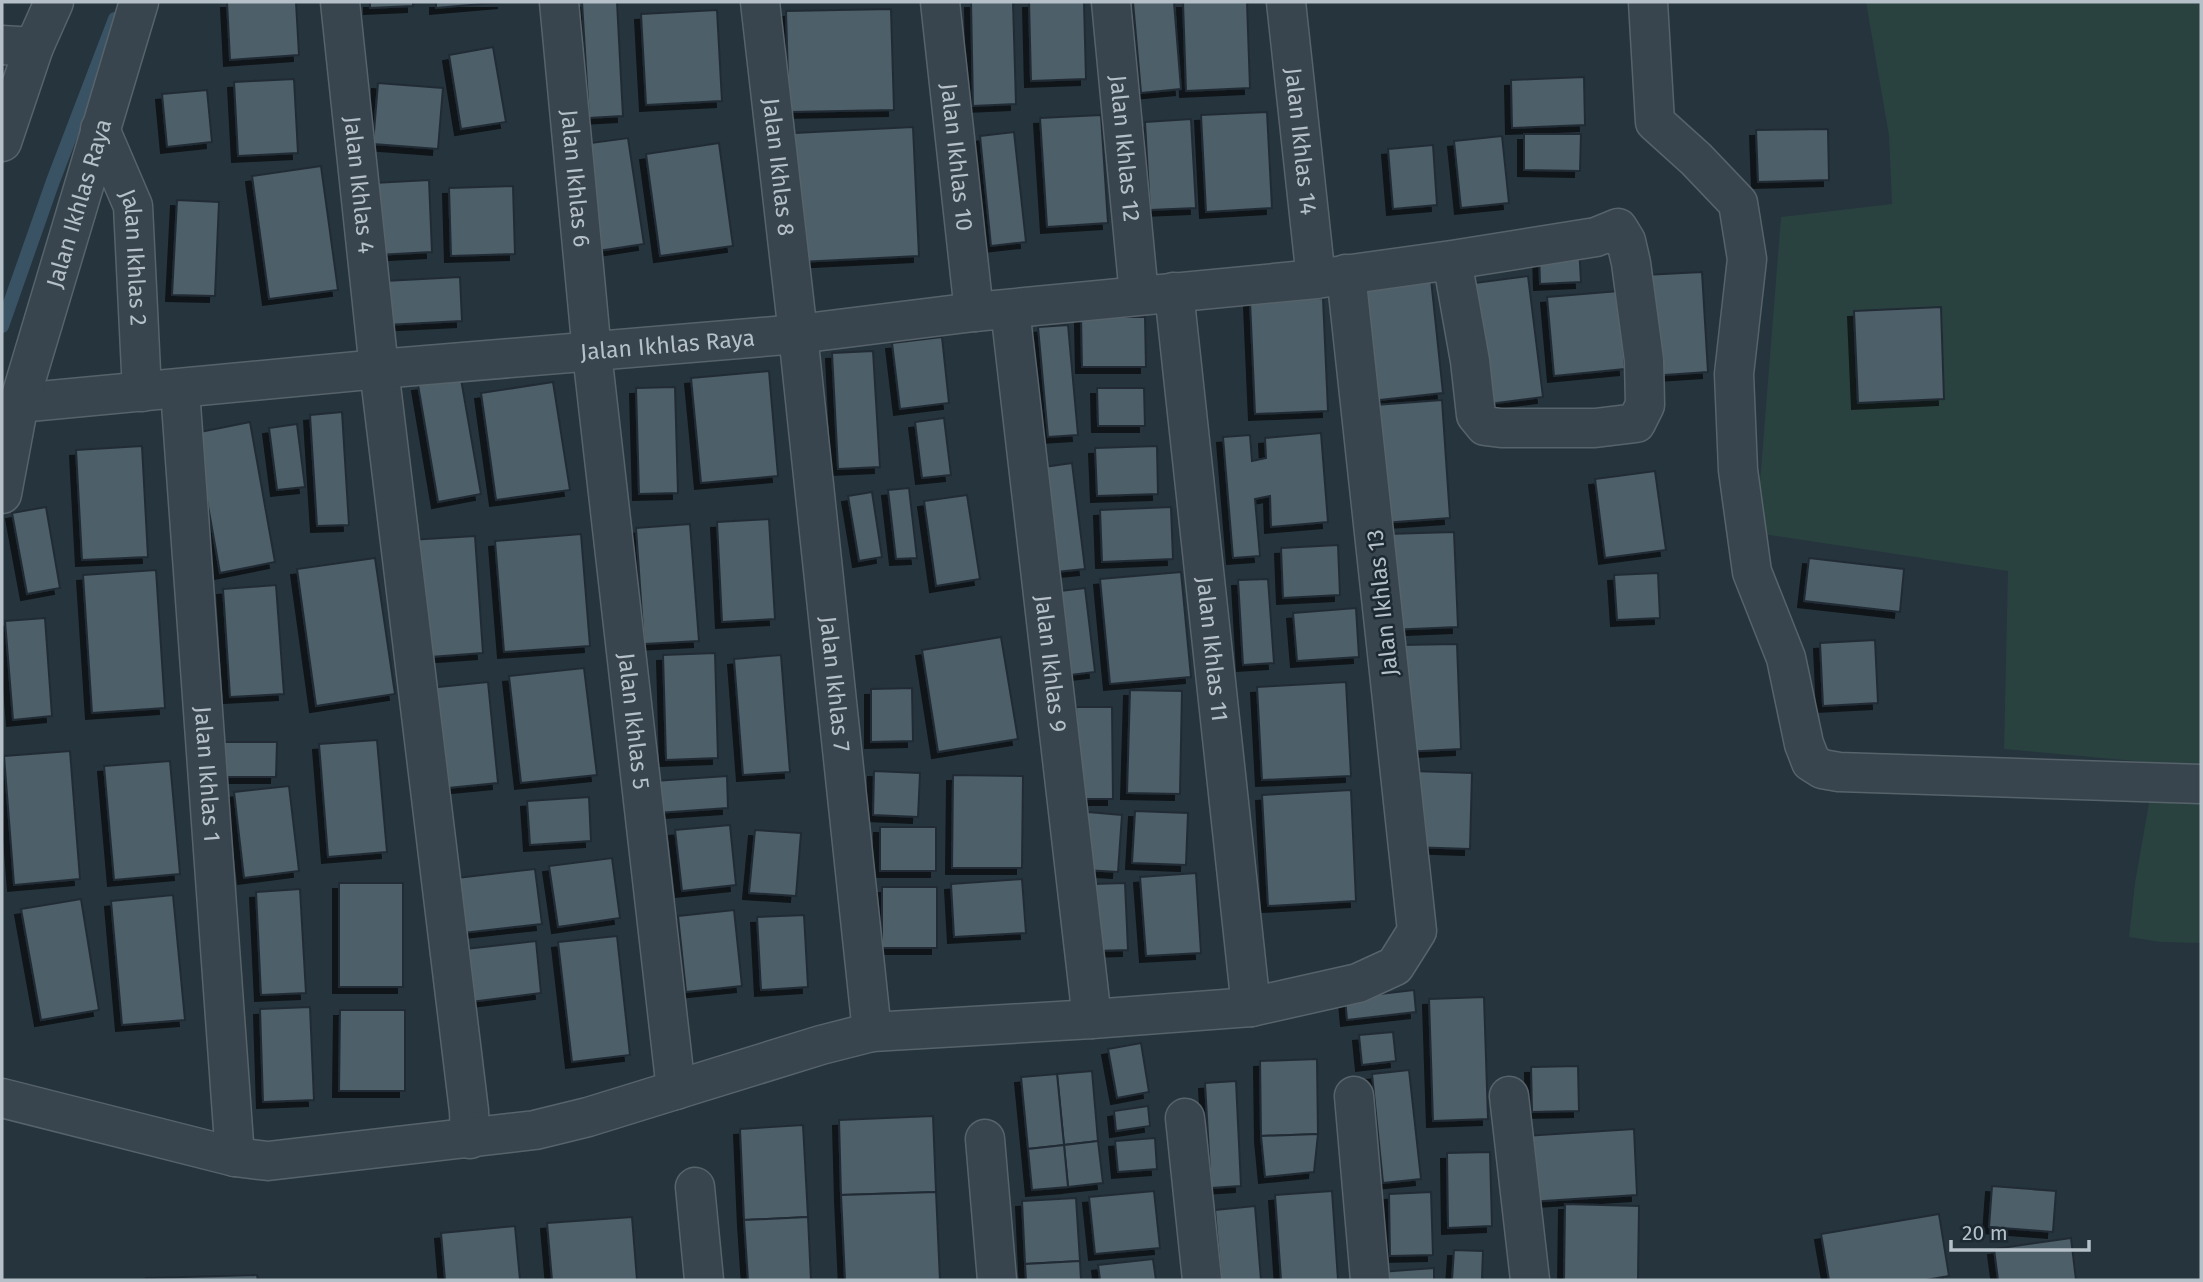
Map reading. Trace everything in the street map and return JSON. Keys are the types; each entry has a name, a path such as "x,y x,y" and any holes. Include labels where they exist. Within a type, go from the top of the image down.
{"street":[{"path":"2,142 18,46 54,2"},
{"name":"Jalan Ikhlas Raya","path":"2,494 19,403 139,2"},
{"name":"Jalan Ikhlas 4","path":"340,2 379,369 469,1111 470,1139"},
{"name":"Jalan Ikhlas 6","path":"559,2 592,353"},
{"name":"Jalan Ikhlas 8","path":"760,2 798,334"},
{"name":"Jalan Ikhlas 10","path":"940,2 992,310"},
{"name":"Jalan Ikhlas 12","path":"1111,2 1156,293"},
{"name":"Jalan Ikhlas 14","path":"1286,2 1331,277"},
{"path":"1648,2 1655,122 1696,159 1738,203 1747,259 1734,374 1738,470 1746,536 1752,572 1786,658 1804,744 1811,762 1822,769 1839,772 2201,784"},
{"name":"Jalan Ikhlas 2","path":"100,128 133,206 142,392"},
{"name":"Jalan Ikhlas Raya","path":"19,403 180,390 379,369 798,334 992,310 1331,277 1596,237 1618,228 1626,241 1631,263 1644,360 1645,405 1636,423 1595,428 1485,426 1476,415 1470,361 1452,260"},
{"name":"Jalan Ikhlas 13","path":"1251,1006 1358,983 1395,966 1418,932 1331,277"},
{"name":"Jalan Ikhlas 11","path":"1156,293 1251,1006"},
{"name":"Jalan Ikhlas 9","path":"992,310 1092,1019"},
{"name":"Jalan Ikhlas 7","path":"798,334 872,1032"},
{"name":"Jalan Ikhlas 5","path":"592,353 676,1090"},
{"name":"Jalan Ikhlas 1","path":"180,390 235,1157"},
{"path":"2,1098 235,1157 268,1161 535,1130 588,1118 821,1045 872,1032 1251,1006"},
{"path":"1354,1096 1370,1280"},
{"path":"1509,1096 1530,1280"},
{"path":"1185,1118 1202,1280"},
{"path":"985,1139 998,1280"},
{"path":"695,1187 704,1280"}],"green space":[{"path":"1866,2 2201,2 2201,943 2161,942 2129,937 2135,883 2156,763 2004,749 2008,571 1756,533 1781,217 1892,204 1889,136"}],"building":[{"path":"227,2 296,2 299,55 230,60"},
{"path":"370,2 413,2 413,6 370,8"},
{"path":"436,2 504,2 436,8"},
{"path":"582,2 617,2 623,116 589,118"},
{"path":"971,2 1013,2 1016,104 973,106"},
{"path":"1029,2 1084,2 1086,79 1031,81"},
{"path":"1133,2 1174,2 1181,89 1141,93"},
{"path":"1183,2 1247,2 1250,88 1186,91"},
{"path":"891,9 894,110 789,112 786,11"},
{"path":"717,10 722,101 646,105 641,14"},
{"path":"493,47 506,122 461,129 449,55"},
{"path":"1584,77 1585,125 1512,128 1511,80"},
{"path":"294,79 298,153 238,156 234,82"},
{"path":"378,83 443,88 438,149 373,144"},
{"path":"207,90 212,142 167,147 162,94"},
{"path":"1267,112 1272,208 1206,212 1201,115"},
{"path":"1101,115 1108,223 1047,227 1040,118"},
{"path":"1191,119 1196,208 1150,210 1145,122"},
{"path":"913,127 919,256 800,262 794,133"},
{"path":"1828,129 1829,180 1758,182 1756,130"},
{"path":"1014,132 1026,242 991,246 980,136"},
{"path":"1524,134 1581,134 1580,171 1524,170"},
{"path":"1502,136 1509,203 1461,208 1454,141"},
{"path":"628,138 644,244 598,251 583,144"},
{"path":"719,143 733,246 660,256 646,154"},
{"path":"1433,145 1437,205 1393,209 1388,149"},
{"path":"321,166 338,290 269,299 252,176"},
{"path":"429,180 432,252 377,255 373,183"},
{"path":"513,186 515,254 451,256 449,188"},
{"path":"177,200 219,202 215,296 172,295"},
{"path":"1579,245 1581,282 1540,284 1539,247"},
{"path":"1702,272 1708,372 1650,376 1644,275"},
{"path":"1528,276 1543,397 1482,405 1467,284"},
{"path":"460,277 462,321 386,325 384,281"},
{"path":"1431,279 1443,393 1371,401 1357,287"},
{"path":"1619,291 1625,369 1554,376 1547,297"},
{"path":"1323,298 1328,411 1255,414 1250,301"},
{"path":"1941,307 1944,399 1858,403 1854,311"},
{"path":"1081,317 1145,317 1146,367 1082,367"},
{"path":"1068,325 1078,435 1048,437 1038,327"},
{"path":"942,337 949,403 900,409 892,343"},
{"path":"873,351 880,467 838,469 832,353"},
{"path":"769,371 778,476 701,483 691,378"},
{"path":"461,379 481,494 438,502 418,385"},
{"path":"553,382 570,490 496,500 481,393"},
{"path":"675,387 678,493 639,494 636,388"},
{"path":"1097,388 1144,388 1145,426 1098,426"},
{"path":"1442,400 1450,518 1382,523 1375,405"},
{"path":"342,412 349,525 317,526 310,415"},
{"path":"944,418 951,475 922,478 915,422"},
{"path":"250,422 275,562 220,573 195,433"},
{"path":"297,424 305,487 277,490 269,428"},
{"path":"1321,433 1328,522 1271,527 1270,496 1255,499 1260,556 1233,558 1223,437 1250,435 1252,461 1266,458 1265,438"},
{"path":"142,446 148,557 82,560 76,450"},
{"path":"1157,446 1158,494 1097,496 1095,448"},
{"path":"1072,463 1085,569 1056,572 1044,467"},
{"path":"1655,471 1666,550 1605,558 1595,479"},
{"path":"909,488 917,558 896,559 888,490"},
{"path":"872,492 882,557 859,561 848,496"},
{"path":"967,495 980,579 936,586 924,501"},
{"path":"46,507 60,588 27,594 12,513"},
{"path":"1171,507 1173,559 1102,562 1100,510"},
{"path":"769,519 775,619 722,622 717,522"},
{"path":"690,524 699,641 644,644 636,528"},
{"path":"1454,532 1458,627 1389,630 1386,534"},
{"path":"581,534 590,646 504,652 495,541"},
{"path":"475,536 483,653 417,658 409,540"},
{"path":"1338,545 1340,595 1283,598 1281,548"},
{"path":"375,558 395,694 316,706 297,569"},
{"path":"1809,558 1904,569 1900,612 1804,601"},
{"path":"156,570 165,708 92,713 83,575"},
{"path":"1181,572 1191,677 1110,684 1100,579"},
{"path":"1658,573 1660,618 1617,620 1614,575"},
{"path":"1268,579 1274,663 1243,665 1238,580"},
{"path":"276,585 284,694 230,697 223,589"},
{"path":"1085,588 1095,672 1070,675 1060,591"},
{"path":"1356,608 1359,657 1297,661 1293,613"},
{"path":"45,618 52,716 13,720 5,621"},
{"path":"1001,637 1018,739 938,752 922,650"},
{"path":"1875,640 1878,703 1823,706 1820,643"},
{"path":"1457,644 1461,749 1403,752 1399,645"},
{"path":"715,653 718,758 666,760 663,655"},
{"path":"781,655 790,772 743,775 734,659"},
{"path":"584,668 597,775 521,783 509,676"},
{"path":"488,682 498,783 438,789 428,688"},
{"path":"1346,682 1351,776 1262,780 1257,687"},
{"path":"912,688 913,741 871,742 871,689"},
{"path":"1130,690 1182,691 1180,794 1127,793"},
{"path":"1076,707 1112,707 1113,799 1078,799"},
{"path":"377,740 387,852 328,857 319,744"},
{"path":"223,742 277,742 276,777 224,777"},
{"path":"70,751 80,879 14,885 4,756"},
{"path":"170,761 180,874 114,880 104,766"},
{"path":"874,771 920,773 918,817 873,815"},
{"path":"1413,771 1472,773 1470,849 1410,847"},
{"path":"953,775 1023,776 1022,868 952,868"},
{"path":"727,776 728,808 657,813 654,781"},
{"path":"289,786 299,871 244,878 234,792"},
{"path":"1351,790 1356,901 1268,906 1262,795"},
{"path":"589,797 591,841 530,845 527,801"},
{"path":"1135,811 1188,813 1186,865 1132,863"},
{"path":"1088,812 1122,815 1118,872 1084,870"},
{"path":"730,825 736,885 682,891 675,830"},
{"path":"880,827 936,827 936,871 880,871"},
{"path":"755,830 801,833 796,896 749,893"},
{"path":"612,858 620,918 558,927 549,866"},
{"path":"535,869 542,924 454,934 448,879"},
{"path":"1196,873 1201,953 1146,956 1140,877"},
{"path":"1022,879 1026,933 954,937 951,884"},
{"path":"339,883 403,883 403,987 339,987"},
{"path":"1125,883 1128,950 1096,951 1093,884"},
{"path":"882,887 937,887 937,948 882,948"},
{"path":"300,889 306,993 261,995 256,892"},
{"path":"173,895 185,1020 122,1025 111,901"},
{"path":"81,899 99,1010 41,1020 21,909"},
{"path":"734,910 742,986 686,992 678,916"},
{"path":"804,915 808,987 761,990 757,917"},
{"path":"617,936 630,1055 572,1062 558,942"},
{"path":"536,941 541,993 471,1002 465,949"},
{"path":"1414,990 1416,1012 1347,1020 1345,998"},
{"path":"1484,997 1488,1119 1433,1121 1429,999"},
{"path":"310,1007 314,1100 263,1102 260,1009"},
{"path":"340,1010 405,1010 405,1091 339,1091"},
{"path":"1393,1032 1396,1061 1362,1065 1359,1035"},
{"path":"1141,1043 1149,1092 1117,1098 1108,1049"},
{"path":"1317,1059 1318,1134 1261,1136 1260,1061"},
{"path":"1578,1066 1579,1111 1532,1112 1531,1067"},
{"path":"1409,1070 1421,1179 1383,1183 1372,1074"},
{"path":"1092,1071 1098,1141 1064,1145 1057,1074"},
{"path":"1057,1074 1064,1145 1028,1149 1021,1077"},
{"path":"1236,1081 1241,1186 1211,1188 1205,1083"},
{"path":"1148,1106 1150,1126 1116,1131 1114,1111"},
{"path":"933,1116 936,1192 841,1195 839,1120"},
{"path":"803,1125 808,1217 744,1220 740,1129"},
{"path":"1634,1129 1637,1195 1528,1202 1524,1136"},
{"path":"1318,1134 1314,1172 1265,1177 1261,1136"},
{"path":"1155,1138 1157,1169 1118,1172 1115,1141"},
{"path":"1098,1141 1103,1183 1068,1187 1064,1145"},
{"path":"1064,1145 1068,1187 1032,1190 1028,1149"},
{"path":"1490,1152 1492,1226 1448,1228 1447,1153"},
{"path":"1992,1186 2056,1191 2053,1232 1989,1227"},
{"path":"1154,1191 1160,1248 1095,1254 1089,1197"},
{"path":"1332,1191 1338,1280 1281,1280 1275,1195"},
{"path":"936,1192 940,1280 845,1280 841,1195"},
{"path":"1431,1192 1433,1255 1390,1256 1389,1194"},
{"path":"1076,1198 1080,1261 1025,1264 1022,1201"},
{"path":"1565,1204 1639,1206 1638,1280 1564,1280"},
{"path":"1255,1206 1261,1280 1221,1280 1215,1210"},
{"path":"1939,1214 1949,1276 1926,1280 1829,1280 1821,1234"},
{"path":"632,1217 637,1280 552,1280 547,1223"},
{"path":"808,1217 811,1280 748,1280 744,1220"},
{"path":"515,1226 520,1280 445,1280 441,1233"},
{"path":"2071,1238 2076,1280 1998,1280 1994,1249"},
{"path":"1454,1250 1483,1251 1482,1280 1452,1280"},
{"path":"1153,1259 1156,1280 1100,1280 1098,1265"},
{"path":"1080,1261 1081,1280 1026,1280 1025,1264"},
{"path":"1434,1268 1434,1280 1380,1280 1380,1272"},
{"path":"257,1275 258,1280 146,1280 146,1278"}],"waterway":[{"path":"2,326 53,181 115,19"}]}
